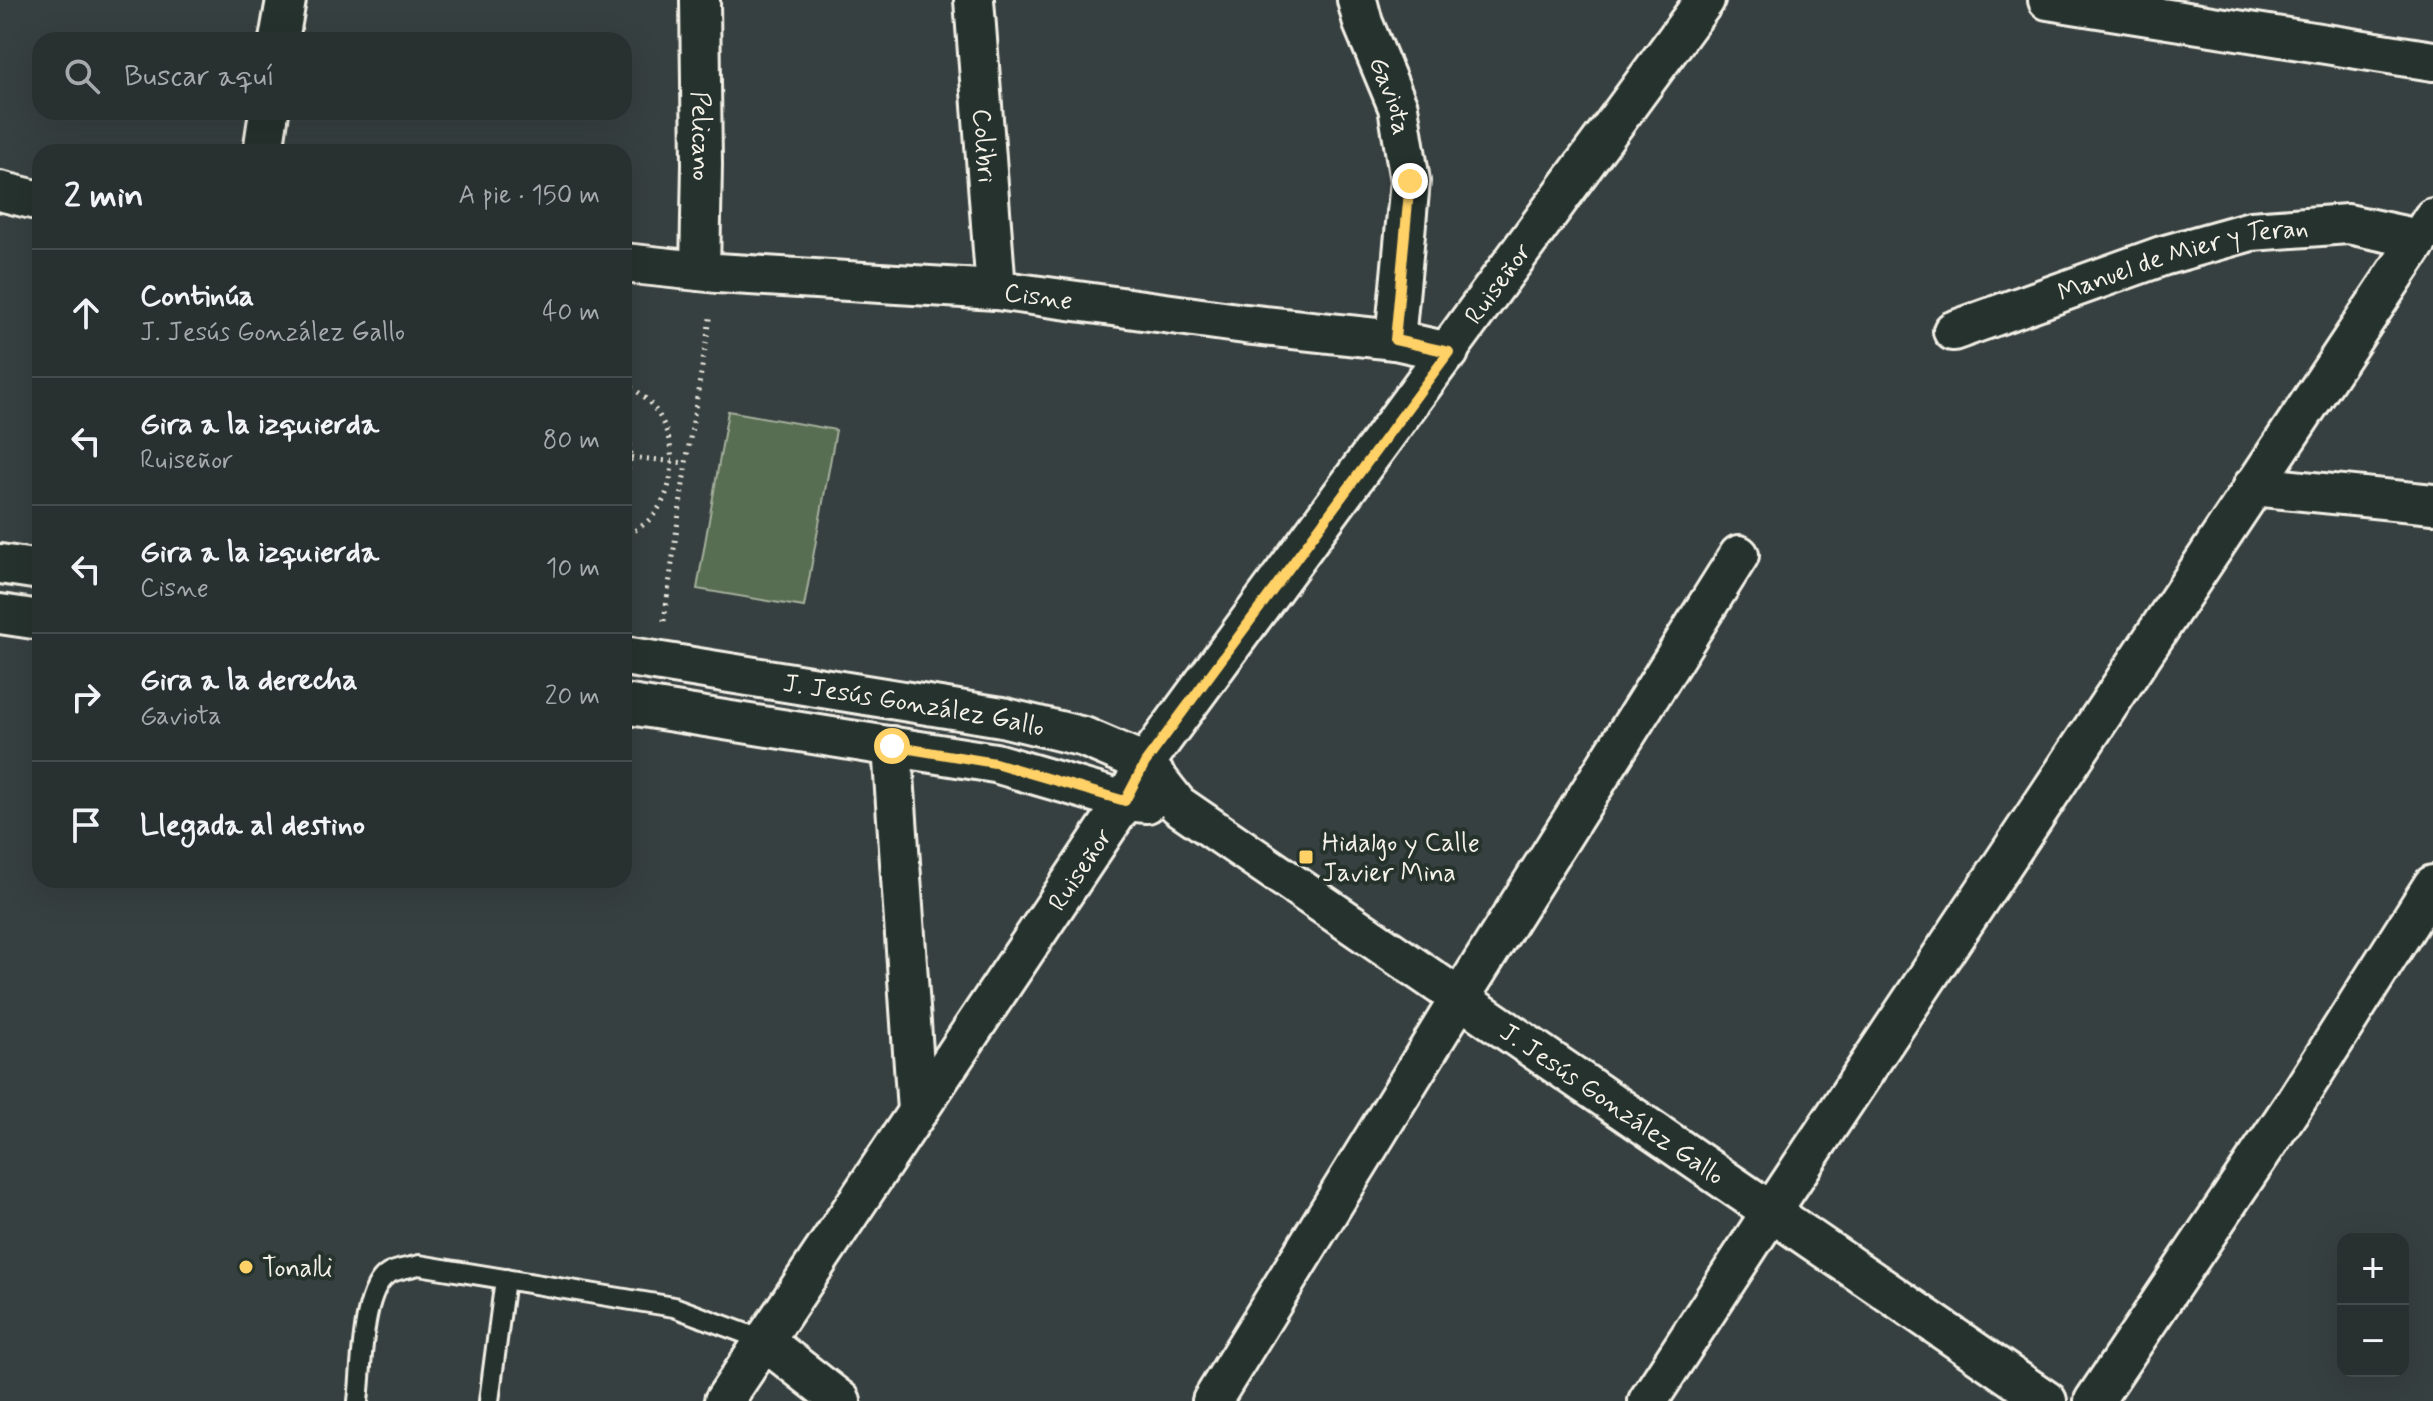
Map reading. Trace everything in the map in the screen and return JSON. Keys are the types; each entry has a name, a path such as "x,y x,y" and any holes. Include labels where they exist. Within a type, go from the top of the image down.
{"street":[{"path":"280,32 286,0"},
{"name":"Pelicano","path":"700,0 702,164 709,272"},
{"name":"Colibri","path":"974,0 996,290"},
{"name":"Gaviota","path":"1357,0 1363,23 1398,107 1410,181 1395,340"},
{"name":"Ruiseñor","path":"724,1401 1125,801 1145,763 1705,0"},
{"path":"2048,0 2433,61"},
{"path":"264,144 268,120"},
{"path":"0,191 32,199"},
{"name":"Manuel de Mier y Teran","path":"1953,331 2162,256 2251,231 2348,224 2426,228"},
{"path":"1648,1401 2426,228"},
{"name":"Cisne","path":"632,264 709,272 996,290 1245,324 1395,340 1449,352"},
{"path":"2253,486 2433,504"},
{"path":"1212,1401 1460,998 1739,555"},
{"path":"0,564 32,569"},
{"path":"0,614 32,619"},
{"name":"J. Jesús González Gallo","path":"641,658 1002,717 1084,737 1145,763 1178,805 2047,1401"},
{"name":"J. Jesús González Gallo","path":"632,705 995,763 1125,801 1178,805"},
{"path":"892,746 917,1110"},
{"path":"2094,1401 2296,1101 2433,885"},
{"path":"763,1340 841,1401"}],"lane":[{"path":"358,1401 368,1308 374,1290 387,1274 419,1265 674,1307 763,1340"},
{"path":"489,1401 505,1279"}],"path":[{"path":"641,658 686,463 709,272"},
{"path":"632,388 655,408 669,433 673,462 668,490 653,514 632,532"},
{"path":"632,457 686,463"}],"green space":[{"path":"728,411 836,430 804,607 697,589"}],"place":[{"name":"Hidalgo y Calle Javier Mina","path":"1306,857"},
{"name":"Tonalli","path":"246,1267"}],"route":[{"path":"892,746 995,763 1125,801 1145,763 1449,352 1395,340 1410,181"}]}
